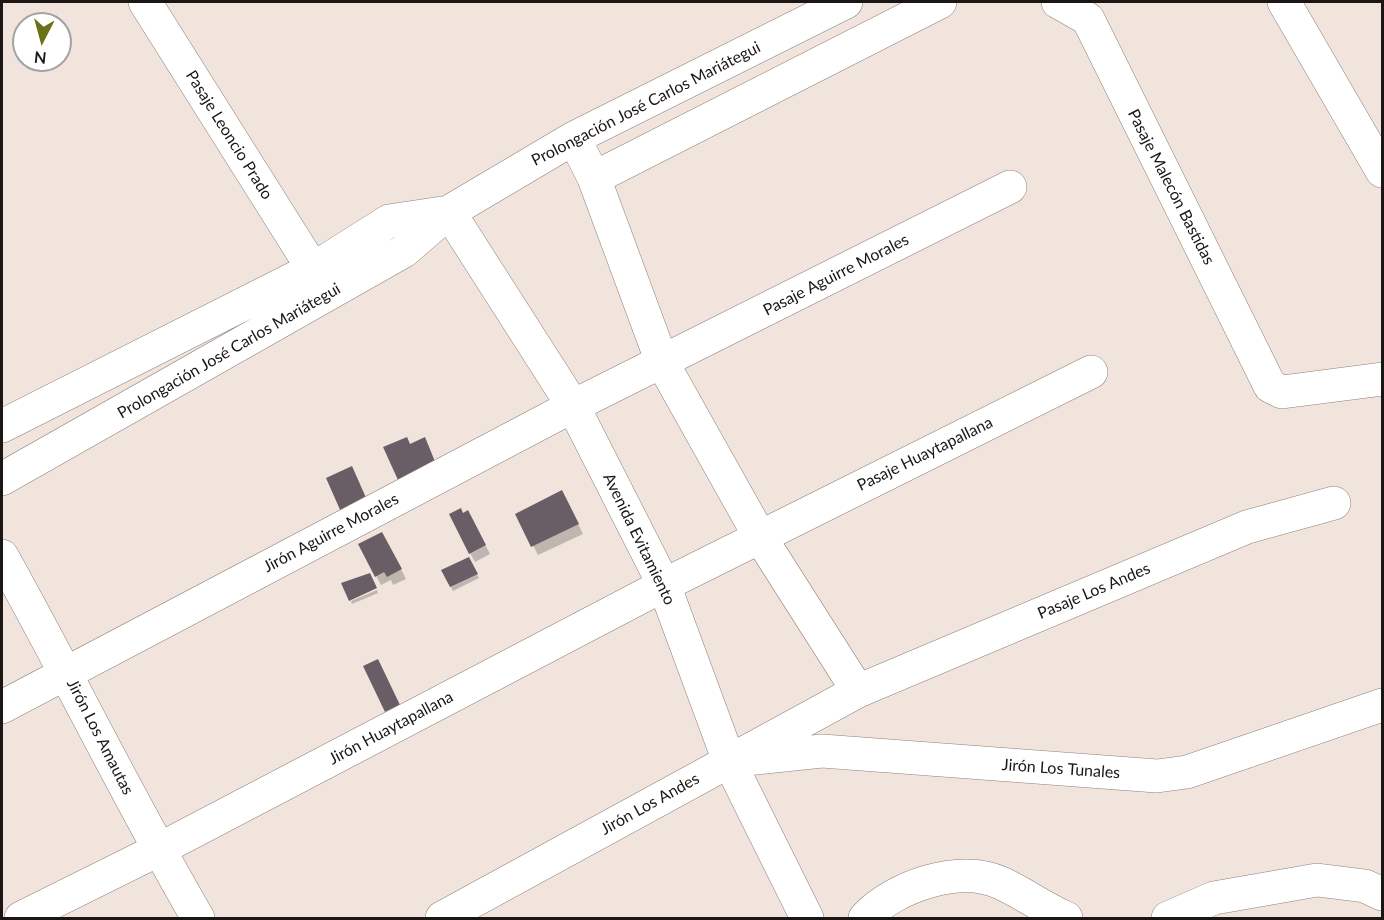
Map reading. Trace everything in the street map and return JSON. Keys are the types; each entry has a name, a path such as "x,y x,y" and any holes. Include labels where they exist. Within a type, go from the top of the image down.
{"street":[{"name":"Pasaje Leoncio Prado","path":"145,2 313,269"},
{"name":"Prolongación José Carlos Mariátegui","path":"2,479 404,251 448,212 574,138 846,2"},
{"path":"594,178 940,2"},
{"name":"Pasaje Malecón Bastidas","path":"1058,2 1088,19 1270,386 1282,392 1383,379"},
{"path":"1284,2 1383,171"},
{"path":"574,138 594,178 662,362 760,537 858,691"},
{"name":"Pasaje Aguirre Morales","path":"662,362 1010,187"},
{"name":"Prolongación José Carlos Mariátegui","path":"2,426 313,269 389,221 448,212"},
{"name":"Avenida Evitamiento","path":"448,212 573,406 664,585 729,761 807,918"},
{"name":"Jirón Aguirre Morales","path":"2,707 573,406 662,362"},
{"name":"Pasaje Huaytapallana","path":"760,537 1091,372"},
{"name":"Pasaje Los Andes","path":"858,691 1247,527 1334,502"},
{"name":"Jirón Huaytapallana","path":"21,918 158,850 760,537"},
{"name":"Jirón Los Amautas","path":"2,556 67,673 158,850 198,918"},
{"name":"Jirón Los Andes","path":"442,918 858,691"},
{"name":"Jirón Los Tunales","path":"729,761 822,751 1157,776 1187,772 1383,705"},
{"path":"865,918 906,890 940,877 999,882 1066,918"},
{"path":"1188,915 1214,898 1317,880 1365,886 1383,894"}],"building":[{"path":"407,437 410,444 425,437 436,464 398,480 383,447"},
{"path":"352,466 367,500 341,512 326,478"},
{"path":"562,490 579,524 531,547 515,514"},
{"path":"461,508 463,513 468,510 486,545 469,554 449,514"},
{"path":"382,532 402,569 387,577 384,572 375,577 358,544"},
{"path":"469,557 478,574 450,587 441,570"},
{"path":"370,573 377,588 349,601 341,583"},
{"path":"378,659 400,705 385,712 363,666"}]}
